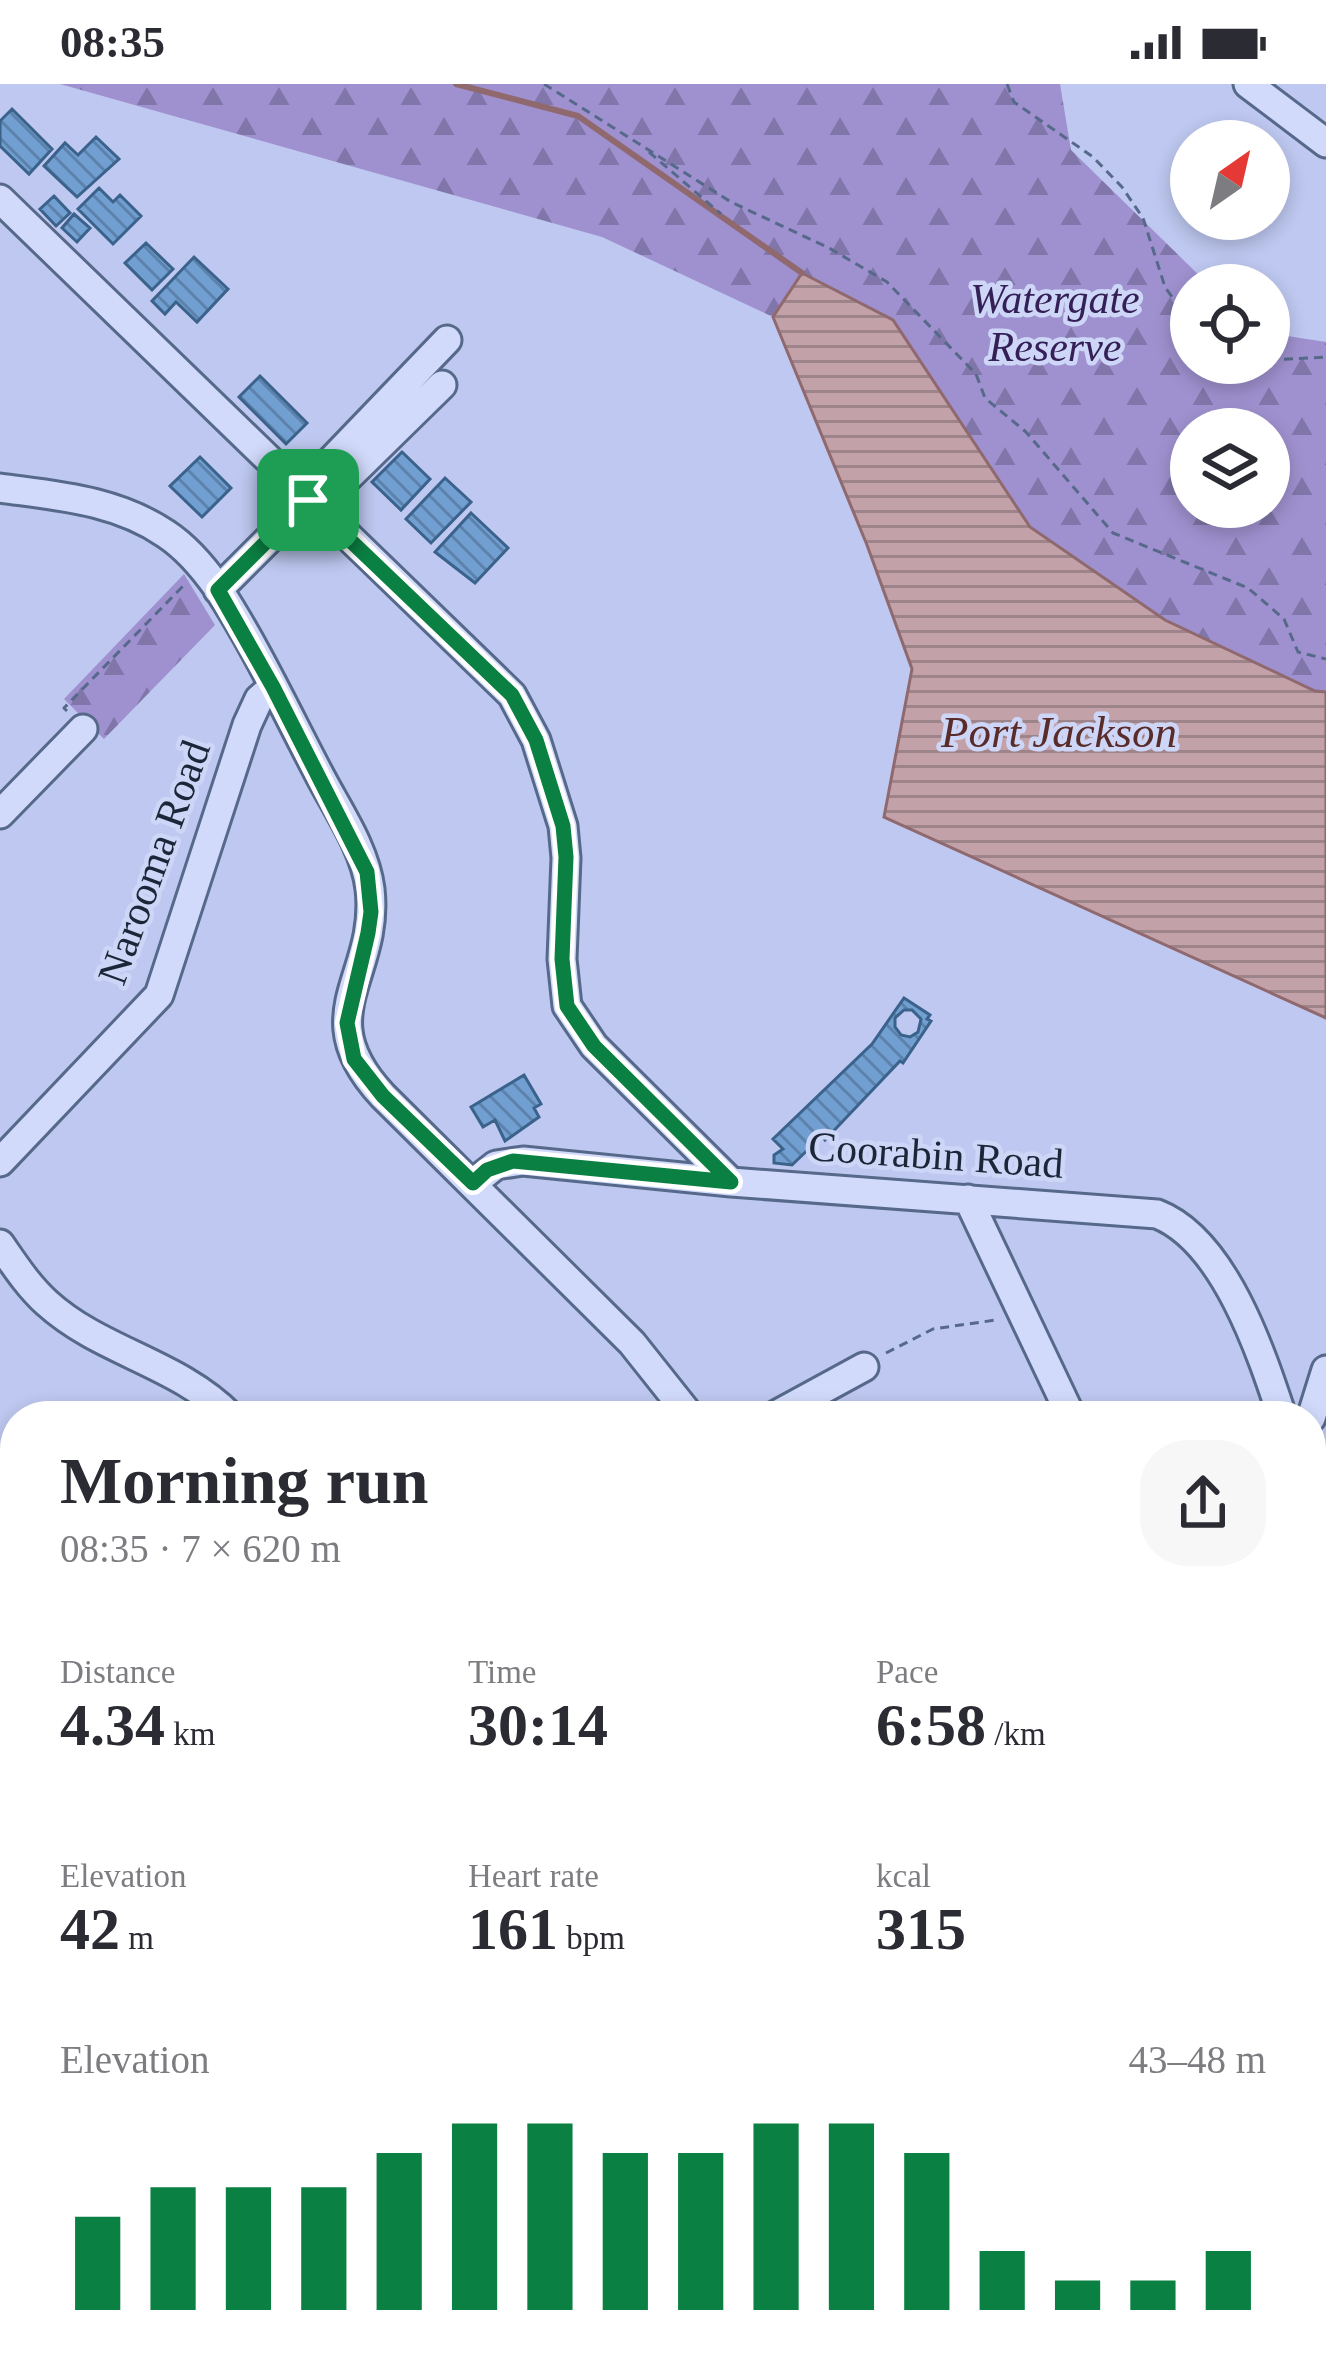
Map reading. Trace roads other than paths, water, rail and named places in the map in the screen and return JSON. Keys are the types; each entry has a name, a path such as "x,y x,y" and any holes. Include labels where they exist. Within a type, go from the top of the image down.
{"street":[{"path":"1248,84 1326,142"},
{"path":"0,199 493,674 518,705 542,754 563,826 562,959 567,1006 594,1046 731,1182"},
{"path":"218,590 308,500 325,466 447,340"},
{"path":"308,500 340,485 442,386"},
{"path":"0,488 71,497 123,511 169,536 202,567 273,687 367,872 371,912 347,1023 354,1059 383,1096 648,1360 679,1401"},
{"name":"Narooma Road","path":"0,1162 159,995 247,725 260,699 273,687"},
{"path":"0,814 83,729"},
{"name":"Coorabin Road","path":"473,1183 487,1170 513,1161 1144,1212 1180,1226 1208,1255 1238,1306 1277,1401"},
{"path":"968,1199 1064,1401"},
{"path":"0,1244 47,1304 179,1376 206,1401"},
{"path":"802,1401 864,1367"},
{"path":"1316,1401 1326,1370"}],"water":[{"name":"Port Jackson","path":"802,273 893,320 1030,527 1165,620 1326,692 1326,1018 884,817 912,669 867,545 773,317"}],"waterway":[{"path":"456,84 578,116 802,273"}],"park label":[{"name":"Watergate Reserve","path":"1055,322"}]}
